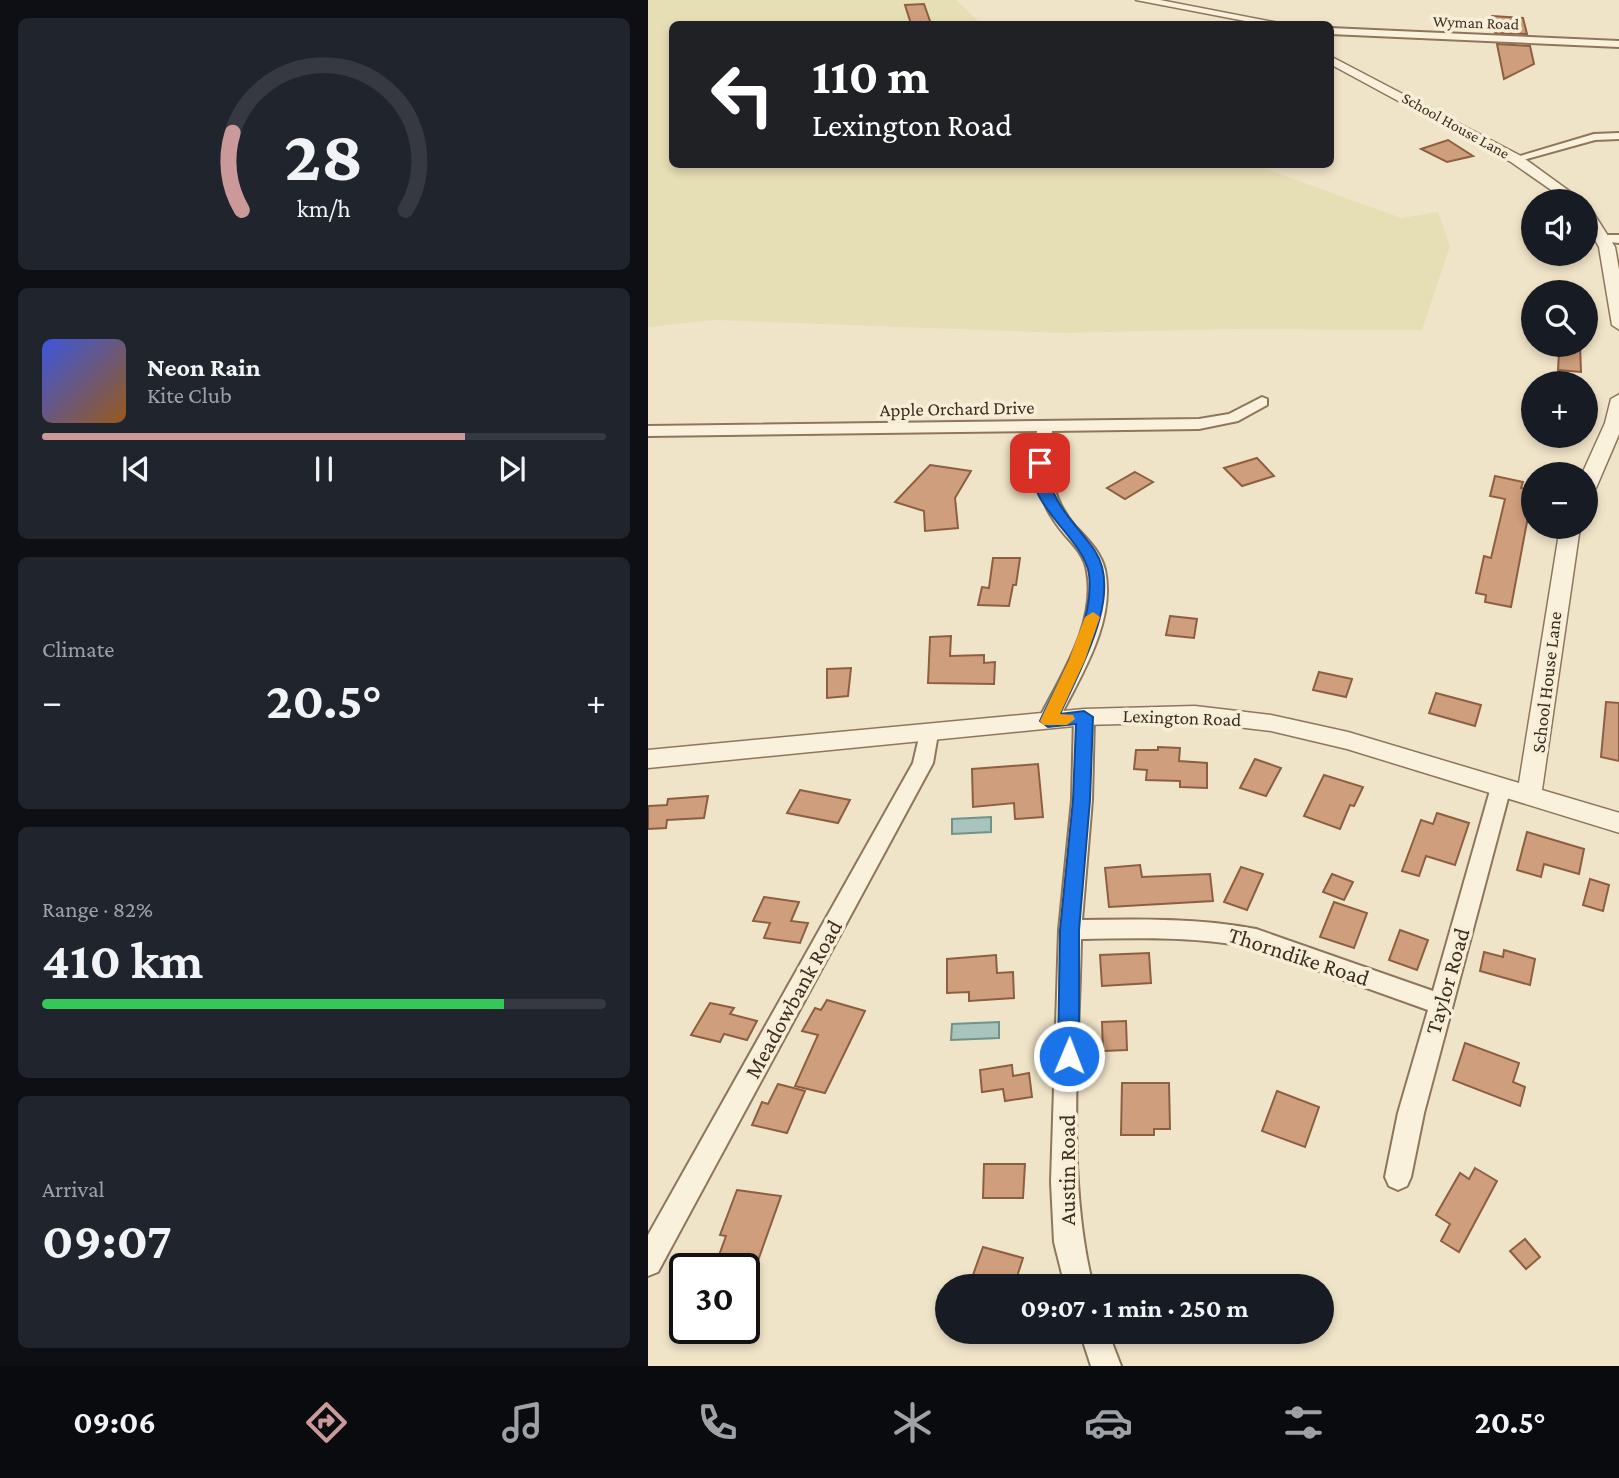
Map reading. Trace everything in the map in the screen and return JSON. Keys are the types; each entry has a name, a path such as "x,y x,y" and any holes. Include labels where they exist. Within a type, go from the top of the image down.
{"street":[{"path":"1141,0 1261,21"},
{"name":"Wyman Road","path":"1334,31 1619,44"},
{"name":"School House Lane","path":"1334,61 1516,159 1559,189"},
{"path":"1516,159 1594,137 1619,136"},
{"path":"1598,230 1610,258 1619,325"},
{"path":"1603,238 1619,239"},
{"name":"Apple Orchard Drive","path":"648,431 1217,422 1248,411 1262,402"},
{"path":"1597,462 1618,412"},
{"path":"1045,426 1040,463 1045,492 1059,518 1090,555 1096,571 1097,590 1089,632 1048,721"},
{"name":"School House Lane","path":"1529,795 1539,747 1566,539"},
{"name":"Lexington Road","path":"648,759 1084,717 1160,712 1232,716 1348,741 1619,823"},
{"name":"Austin Road","path":"1076,1274 1068,1242 1064,1182 1070,930 1082,800 1084,717"},
{"name":"Meadowbank Road","path":"648,1262 923,763 928,734"},
{"name":"Taylor Road","path":"1398,1177 1411,1113 1501,787"},
{"name":"Thorndike Road","path":"1070,930 1173,928 1227,932 1256,939 1441,1004"},
{"path":"1098,1344 1106,1366"}],"shaded area":[{"path":"648,0 956,0 978,21 669,21 669,168 1263,168 1401,218 1438,212 1450,246 1422,330 1232,329 1065,333 714,320 648,327"}],"water":[{"path":"991,817 991,832 952,834 952,819"},
{"path":"999,1022 999,1038 951,1040 952,1024"}],"building":[{"path":"924,4 930,21 910,21 905,5"},
{"path":"1492,16 1523,18 1527,34 1495,33"},
{"path":"1497,44 1530,46 1534,64 1504,79"},
{"path":"1448,140 1473,156 1447,162 1421,149"},
{"path":"1559,357 1580,357 1581,371 1558,370"},
{"path":"1257,458 1274,476 1242,486 1224,468"},
{"path":"930,465 971,471 955,498 958,528 925,531 924,511 895,502"},
{"path":"1135,472 1153,482 1125,499 1107,488"},
{"path":"1495,476 1521,482 1521,539 1524,539 1511,607 1485,602 1486,595 1476,593 1484,556 1491,558 1505,499 1490,496"},
{"path":"993,558 1020,558 1016,585 1013,585 1009,606 978,605 982,587 989,588"},
{"path":"1170,616 1197,619 1194,638 1166,635"},
{"path":"951,636 950,656 984,655 984,663 995,662 994,684 928,683 930,637"},
{"path":"851,668 848,696 827,698 827,669"},
{"path":"1319,672 1352,679 1346,697 1313,690"},
{"path":"1436,693 1481,705 1475,726 1429,713"},
{"path":"1606,702 1619,703 1619,761 1601,757"},
{"path":"1158,747 1180,748 1179,761 1207,763 1207,788 1180,787 1180,781 1146,780 1147,770 1134,769 1136,750 1158,750"},
{"path":"1255,759 1281,768 1266,796 1240,788"},
{"path":"1038,764 1043,817 1015,819 1014,803 973,807 972,769"},
{"path":"1324,775 1363,787 1354,806 1350,805 1340,829 1304,816"},
{"path":"800,790 850,800 838,823 787,813"},
{"path":"708,796 704,818 667,820 666,828 648,829 648,806 667,805 668,799"},
{"path":"1437,813 1469,823 1455,865 1426,856 1419,876 1402,871 1421,820 1433,824"},
{"path":"1527,832 1584,849 1579,874 1544,864 1541,877 1517,870"},
{"path":"1140,865 1142,877 1210,874 1213,901 1109,907 1105,868"},
{"path":"1241,867 1263,874 1247,910 1224,902"},
{"path":"1332,874 1353,882 1344,900 1323,892"},
{"path":"1590,879 1609,885 1603,911 1583,905"},
{"path":"764,897 799,902 791,921 808,923 800,943 764,938 770,923 753,921"},
{"path":"1334,902 1367,913 1354,948 1320,937"},
{"path":"1400,930 1428,940 1417,970 1389,960"},
{"path":"1504,950 1535,959 1530,985 1480,971 1484,952 1503,957"},
{"path":"1149,953 1151,983 1102,986 1100,955"},
{"path":"996,955 997,973 1013,972 1014,998 969,1001 969,992 947,993 947,959"},
{"path":"827,1000 865,1011 825,1093 795,1086 818,1035 802,1031 815,1008 821,1010"},
{"path":"710,1003 734,1008 730,1014 757,1021 747,1040 724,1034 720,1042 691,1035"},
{"path":"1126,1021 1127,1050 1103,1051 1102,1022"},
{"path":"1465,1043 1519,1063 1513,1082 1525,1087 1520,1106 1453,1080"},
{"path":"1012,1065 1013,1076 1029,1073 1032,1097 1005,1101 1003,1089 982,1092 980,1070"},
{"path":"1122,1083 1169,1083 1170,1129 1154,1129 1154,1135 1121,1135"},
{"path":"778,1084 805,1091 787,1133 752,1125 762,1102 768,1104"},
{"path":"1277,1091 1319,1107 1305,1147 1262,1131"},
{"path":"984,1164 1025,1164 1023,1198 983,1198"},
{"path":"1475,1168 1497,1181 1459,1252 1441,1241 1450,1224 1436,1215 1460,1173 1469,1179"},
{"path":"737,1190 781,1196 760,1255 720,1253 726,1236 720,1235"},
{"path":"1525,1239 1540,1257 1526,1269 1510,1251"},
{"path":"983,1247 1023,1258 1018,1274 973,1274"}],"slow traffic":[{"path":"1067,719 1048,721 1077,660 1093,617"}],"route":[{"path":"1040,463 1041,477 1050,505 1090,555 1096,571 1097,590 1089,632 1048,721 1084,717 1082,800 1070,930 1069,1056"}]}
